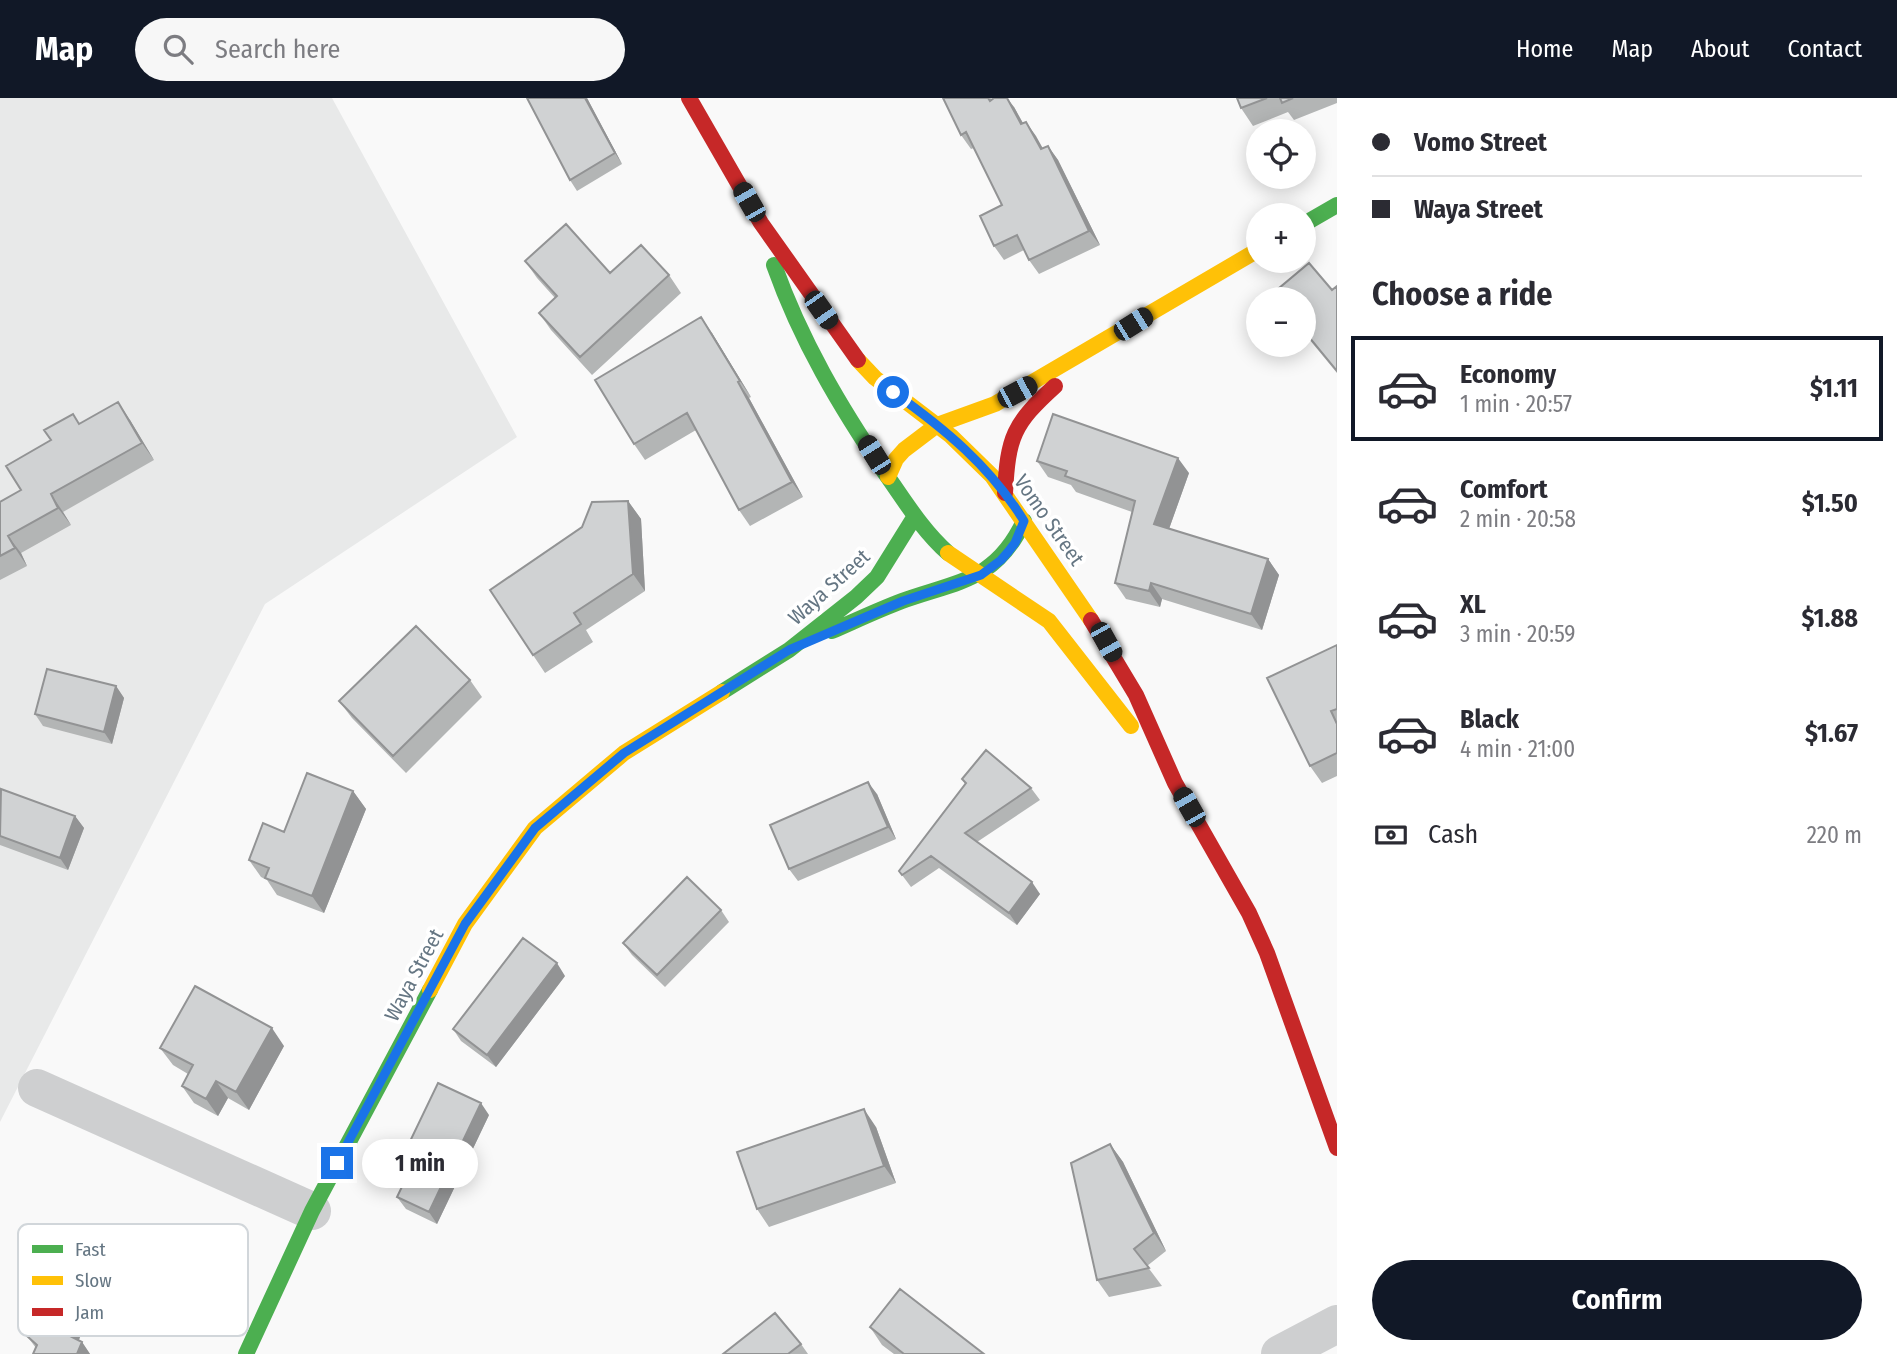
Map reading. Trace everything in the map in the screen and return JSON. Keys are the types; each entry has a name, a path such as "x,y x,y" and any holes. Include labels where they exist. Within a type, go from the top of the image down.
{"main road":[{"name":"Vomo Street","path":"689,98 761,223 852,354 875,379 974,456 1005,493 1106,642 1136,695 1175,783 1229,877 1267,953 1337,1148"},
{"path":"1316,217 1337,205"},
{"name":"Vomo Street","path":"761,223 783,294 806,346 915,516 947,552 1049,621 1175,783"},
{"path":"888,477 896,459 912,441 937,425 995,404 1246,257"},
{"path":"1005,493 1011,433 1019,419 1110,339"},
{"name":"Waya Street","path":"246,1354 312,1211 465,924 535,828 624,753 789,650 877,577 915,516"},
{"path":"981,575 1008,552 1024,521"},
{"name":"Waya Street","path":"789,650 903,601 981,575"}],"street":[{"path":"37,1088 312,1211"},
{"path":"1280,1354 1337,1324"}],"shaded area":[{"path":"0,98 332,98 517,437 265,604 0,1122"}],"building":[{"path":"527,98 585,98 615,153 570,180"},
{"path":"943,98 988,98 990,101 994,98 1007,98 1021,124 1026,122 1041,149 1048,146 1089,231 1029,260 1017,235 994,246 980,216 1002,205 966,132 961,135"},
{"path":"1237,98 1267,98 1241,108"},
{"path":"1280,98 1293,98 1282,103"},
{"path":"566,224 610,273 641,245 669,275 580,357 539,313 557,296 525,261"},
{"path":"1316,271 1332,290 1337,286 1337,371 1316,346 1316,287 1280,287 1297,273"},
{"path":"701,317 740,381 738,382 792,482 739,510 687,413 634,444 595,380"},
{"path":"118,402 142,443 51,494 58,508 8,536 15,548 0,556 0,502 21,490 6,466 51,440 44,430 73,414 79,424"},
{"path":"1053,414 1178,458 1154,524 1268,559 1251,614 1151,583 1149,591 1115,583 1135,501 1065,476 1067,471 1037,461"},
{"path":"628,501 633,574 574,613 581,624 533,655 490,590 582,527 592,502"},
{"path":"416,626 470,680 393,756 339,701"},
{"path":"1337,645 1337,709 1331,711 1337,724 1337,753 1310,766 1267,678"},
{"path":"47,669 116,686 104,732 35,714"},
{"path":"986,750 1031,788 965,833 1032,882 1009,913 931,856 902,875 899,871 966,783 962,779"},
{"path":"307,773 353,791 312,896 265,878 269,868 249,860 263,823 284,832"},
{"path":"868,782 888,827 789,869 770,825"},
{"path":"1,789 75,816 60,858 0,836"},
{"path":"687,877 721,910 657,975 623,943"},
{"path":"523,938 557,963 487,1055 453,1029"},
{"path":"195,986 272,1028 236,1092 216,1081 206,1099 182,1086 193,1065 160,1048"},
{"path":"438,1083 481,1103 429,1212 397,1197 412,1166 401,1160"},
{"path":"864,1109 884,1166 757,1209 737,1152"},
{"path":"1110,1144 1154,1233 1134,1249 1149,1268 1097,1280 1071,1163"},
{"path":"900,1289 984,1354 904,1354 870,1327"},
{"path":"775,1313 801,1344 788,1354 723,1354"},
{"path":"27,1336 70,1336 82,1342 77,1354 33,1354 37,1345"}],"traffic: fast":[{"path":"1316,217 1337,205"},
{"path":"774,265 796,320 837,398 914,515 948,553"},
{"path":"722,692 789,650 856,597 877,577 915,516"},
{"path":"832,631 893,604 973,576 1001,556 1024,521"},
{"path":"246,1354 312,1211 430,990"}],"traffic: slow":[{"path":"888,477 896,459 904,450 937,425 995,404 1246,257"},
{"path":"858,360 875,378 951,436 992,476 1091,620"},
{"path":"948,553 1049,621 1131,726"},
{"path":"430,990 465,924 535,828 624,753 722,692"}],"traffic: jam":[{"path":"689,98 761,223 858,360"},
{"path":"1005,493 1008,458 1015,433 1030,411 1055,386"},
{"path":"1091,620 1136,695 1175,783 1249,913 1267,953 1337,1148"}],"route":[{"path":"337,1163 465,924 535,828 624,753 789,650 903,601 981,575 1001,560 1015,543 1024,521 992,476 951,436 893,392"}]}
